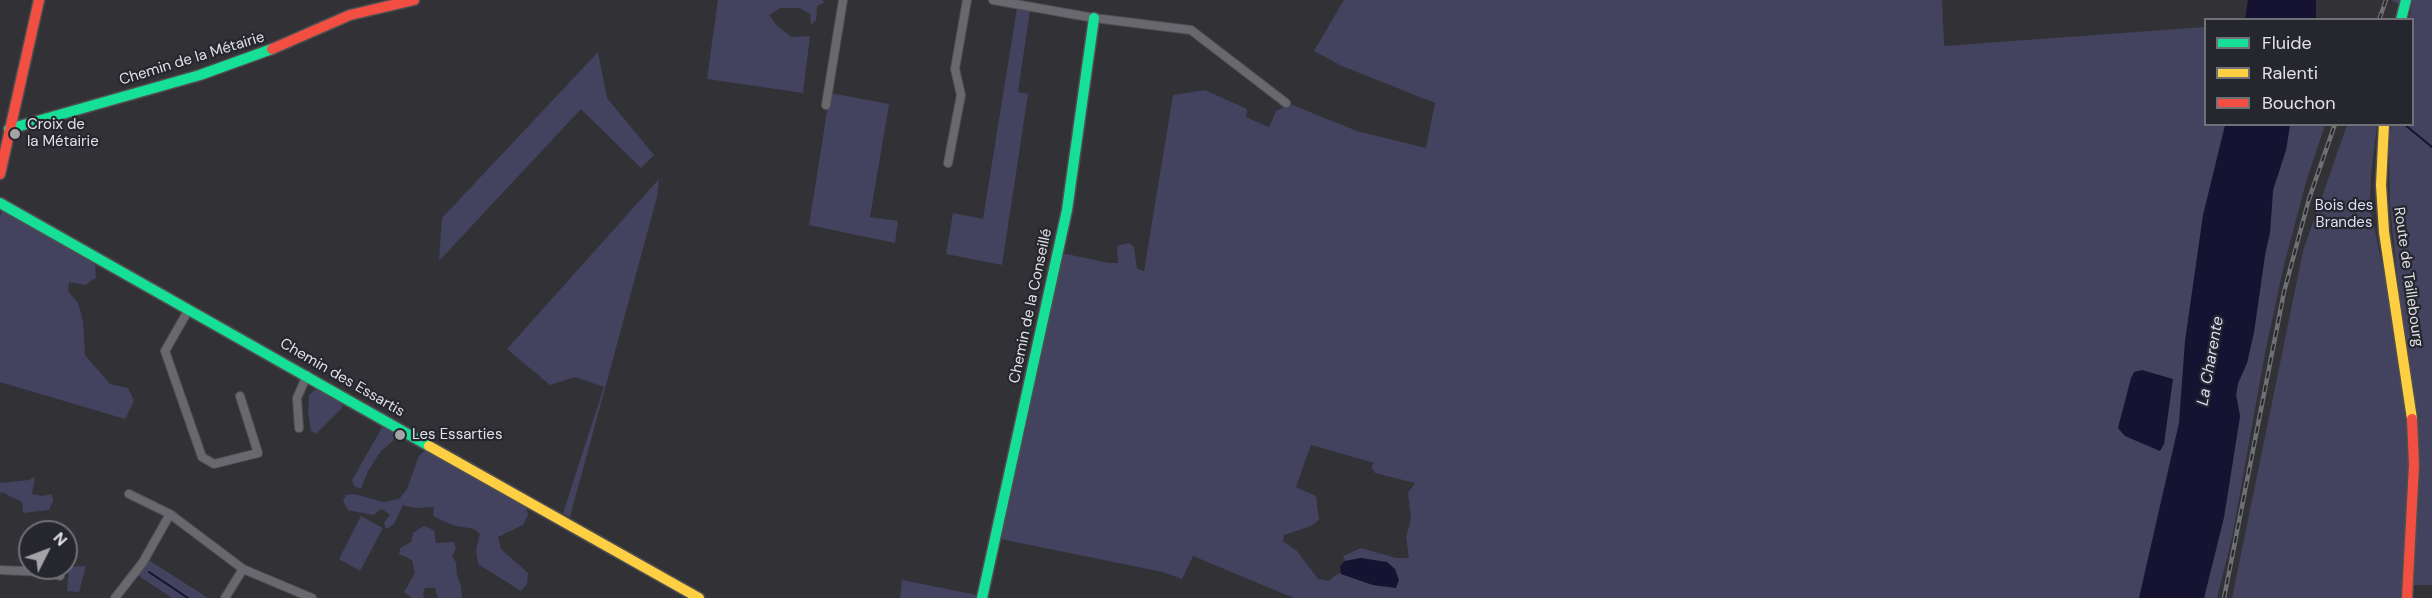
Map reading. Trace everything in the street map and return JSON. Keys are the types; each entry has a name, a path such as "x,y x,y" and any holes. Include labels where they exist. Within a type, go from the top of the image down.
{"street":[{"path":"0,174 39,0"},
{"name":"Chemin de la Métairie","path":"9,129 200,75 252,58 350,15 414,0"},
{"path":"826,105 843,0"},
{"path":"948,163 961,95 955,69 967,0"},
{"path":"993,0 1094,18 1191,30 1286,103"},
{"path":"2402,18 2406,0"},
{"name":"Chemin de la Conseillé","path":"982,598 1066,210 1094,18"},
{"name":"Route de Taillebourg","path":"2384,126 2381,185 2384,232 2410,395 2413,429 2414,465 2407,598"},
{"name":"Chemin des Essartis","path":"0,203 699,598"},
{"path":"189,309 165,351 202,457 214,464 258,453 240,396"},
{"path":"299,428 297,398 307,375"},
{"path":"129,494 170,514 243,569 312,598"},
{"path":"115,598 143,562 170,514"},
{"path":"225,598 243,569"},
{"path":"0,570 18,571"}],"green space":[{"path":"718,0 822,0 825,2 817,6 816,20 811,25 810,14 799,8 780,8 769,15 778,27 792,37 810,36 803,93 707,79"},
{"path":"1344,0 1942,0 1944,46 2204,27 2204,126 2247,126 2178,598 1294,598 1193,556 1182,579 1163,572 1000,539 1057,252 1118,263 1117,246 1129,243 1134,247 1137,269 1144,271 1173,95 1205,90 1247,109 1246,117 1269,127 1276,111 1290,104 1357,131 1426,148 1435,103 1342,66 1314,51","holes":["1311,445 1375,463 1371,466 1375,473 1415,483 1408,493 1411,519 1406,537 1409,558 1396,558 1361,548 1343,556 1345,561 1361,558 1373,585 1339,573 1328,581 1318,579 1297,551 1283,541 1284,535 1311,526 1319,520 1316,496 1296,487"]},
{"name":"Bois des Brandes","path":"2391,0 2432,0 2432,585 2411,585 2409,380 2408,349 2399,345 2409,420 2409,512 2402,598 2232,598 2303,251 2347,126 2377,126 2370,207 2392,312 2399,316 2400,301 2390,207 2389,147 2391,126 2414,126 2414,18 2409,18 2411,10"},
{"path":"1017,8 1030,11 1018,92 1028,94 1002,265 946,254 953,213 983,219"},
{"path":"598,52 607,98 654,155 641,168 581,109 439,261 442,218"},
{"path":"830,93 889,104 870,217 898,221 895,243 809,225"},
{"path":"2290,126 2325,126 2307,179 2284,265 2265,353 2232,538 2217,598 2204,598 2224,517 2240,416 2236,395 2254,332 2270,232 2273,190 2286,150"},
{"path":"659,179 657,197 570,517 563,513 604,387 575,377 550,385 507,349"},
{"path":"4,205 89,253 95,263 96,278 85,285 69,282 68,291 78,303 83,321 85,355 110,384 128,388 134,401 125,419 0,382 0,217"},
{"path":"322,384 342,398 342,408 316,434 311,431 308,412 309,395"},
{"path":"384,424 395,434 394,440 381,451 368,471 361,489 354,486 352,480"},
{"path":"428,448 483,475 496,477 523,493 528,515 523,525 498,537 501,549 528,573 527,584 521,591 478,564 476,549 480,534 474,529 452,525 433,516 434,507 415,508 403,505 394,524 386,529 384,523 390,515 382,509 373,515 348,510 343,501 346,495 354,494 383,502 399,499 407,489 419,456"},
{"path":"35,477 32,494 42,496 52,494 53,501 49,510 23,513 22,502 2,492 0,494 0,483 29,480"},
{"path":"361,516 383,528 360,571 339,559"},
{"path":"424,526 434,530 436,543 454,542 456,548 452,556 456,562 462,598 438,598 435,588 425,588 424,598 412,598 404,592 415,573 412,560 399,554 400,548 411,542 413,533"},
{"path":"147,559 208,598 172,598 136,574"},
{"path":"78,566 86,566 79,592 67,591 68,580 78,580"},
{"path":"902,580 982,596 982,598 900,598"}],"water":[{"path":"2248,0 2316,0 2316,18 2245,18"},
{"name":"La Charente","path":"2225,126 2290,126 2286,150 2273,190 2270,232 2254,332 2247,363 2238,383 2236,395 2240,416 2224,517 2204,598 2139,598 2179,423 2185,341 2203,215"},
{"path":"2142,370 2173,379 2164,444 2160,451 2125,436 2118,428 2131,378 2134,372"},
{"path":"1361,558 1387,562 1395,569 1399,580 1396,588 1373,585 1341,574 1340,566 1345,561"}],"waterway":[{"path":"2406,126 2432,147"},
{"path":"149,572 188,598"}],"railway":[{"path":"2380,18 2386,0"},
{"path":"2224,598 2284,292 2309,199 2334,126"}],"traffic: fast":[{"path":"2402,18 2406,0"},
{"path":"982,598 1067,210 1094,18"},
{"path":"9,129 200,75 272,49"},
{"path":"0,203 429,446"}],"traffic: slow":[{"path":"2384,126 2381,185 2384,232 2412,419"},
{"path":"429,446 699,598"}],"traffic: jam":[{"path":"0,174 39,0"},
{"path":"272,49 350,15 414,0"},
{"path":"2407,598 2414,465 2412,419"}],"place":[{"name":"Croix de la Métairie","path":"15,134"},
{"name":"Les Essarties","path":"400,435"}]}
